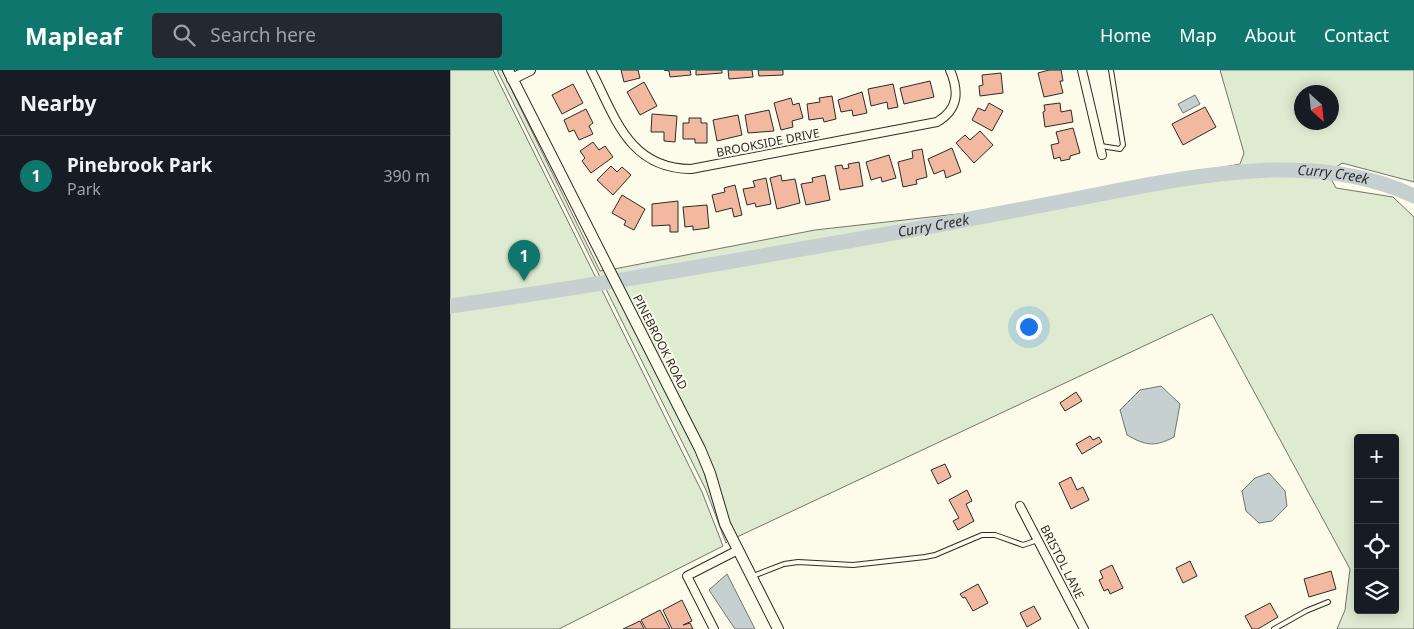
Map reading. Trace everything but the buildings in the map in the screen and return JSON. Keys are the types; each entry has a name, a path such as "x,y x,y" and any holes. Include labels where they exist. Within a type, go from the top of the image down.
{"street":[{"path":"510,74 530,70"},
{"name":"BROOKSIDE DRIVE","path":"591,70 623,132 636,149 659,164 691,169 937,122 950,112 956,98 955,82 950,70"},
{"path":"1082,70 1102,155"},
{"name":"PINEBROOK ROAD","path":"510,74 704,458 721,513 778,629"},
{"name":"BRISTOL LANE","path":"1020,506 1084,629"},
{"path":"714,629 688,576 738,550"}],"lane":[{"path":"1100,146 1115,149 1123,145 1111,70"},
{"path":"751,576 784,564 798,562 853,565 925,557 935,555 982,534 995,535 1023,545 1038,540"},
{"path":"1274,629 1292,618 1328,602"}],"green space":[{"path":"450,70 493,70 702,492 723,546 559,629 450,629"},
{"path":"497,70 502,70 600,271 605,270 700,459 717,515 728,541 726,543 706,490"},
{"path":"1220,70 1414,70 1414,182 1342,163 1328,173 1336,188 1393,197 1414,217 1414,629 1337,629 1345,610 1350,569 1212,314 737,537 729,523 708,456 614,269 815,230 1002,209 1240,164 1244,153"}],"shaded area":[{"path":"1195,95 1200,104 1183,113 1178,104"},
{"path":"1161,386 1180,404 1174,437 1156,444 1150,444 1127,435 1120,410 1140,390"},
{"path":"1269,473 1285,491 1287,506 1272,521 1259,523 1246,511 1242,491 1255,478"},
{"path":"727,574 755,629 735,629 709,590"}],"waterway":[{"name":"Curry Creek","path":"450,306 720,263 1208,175 1293,170 1335,173 1375,181 1414,196"}],"place":[{"name":"Pinebrook Park","path":"524,281"}]}
